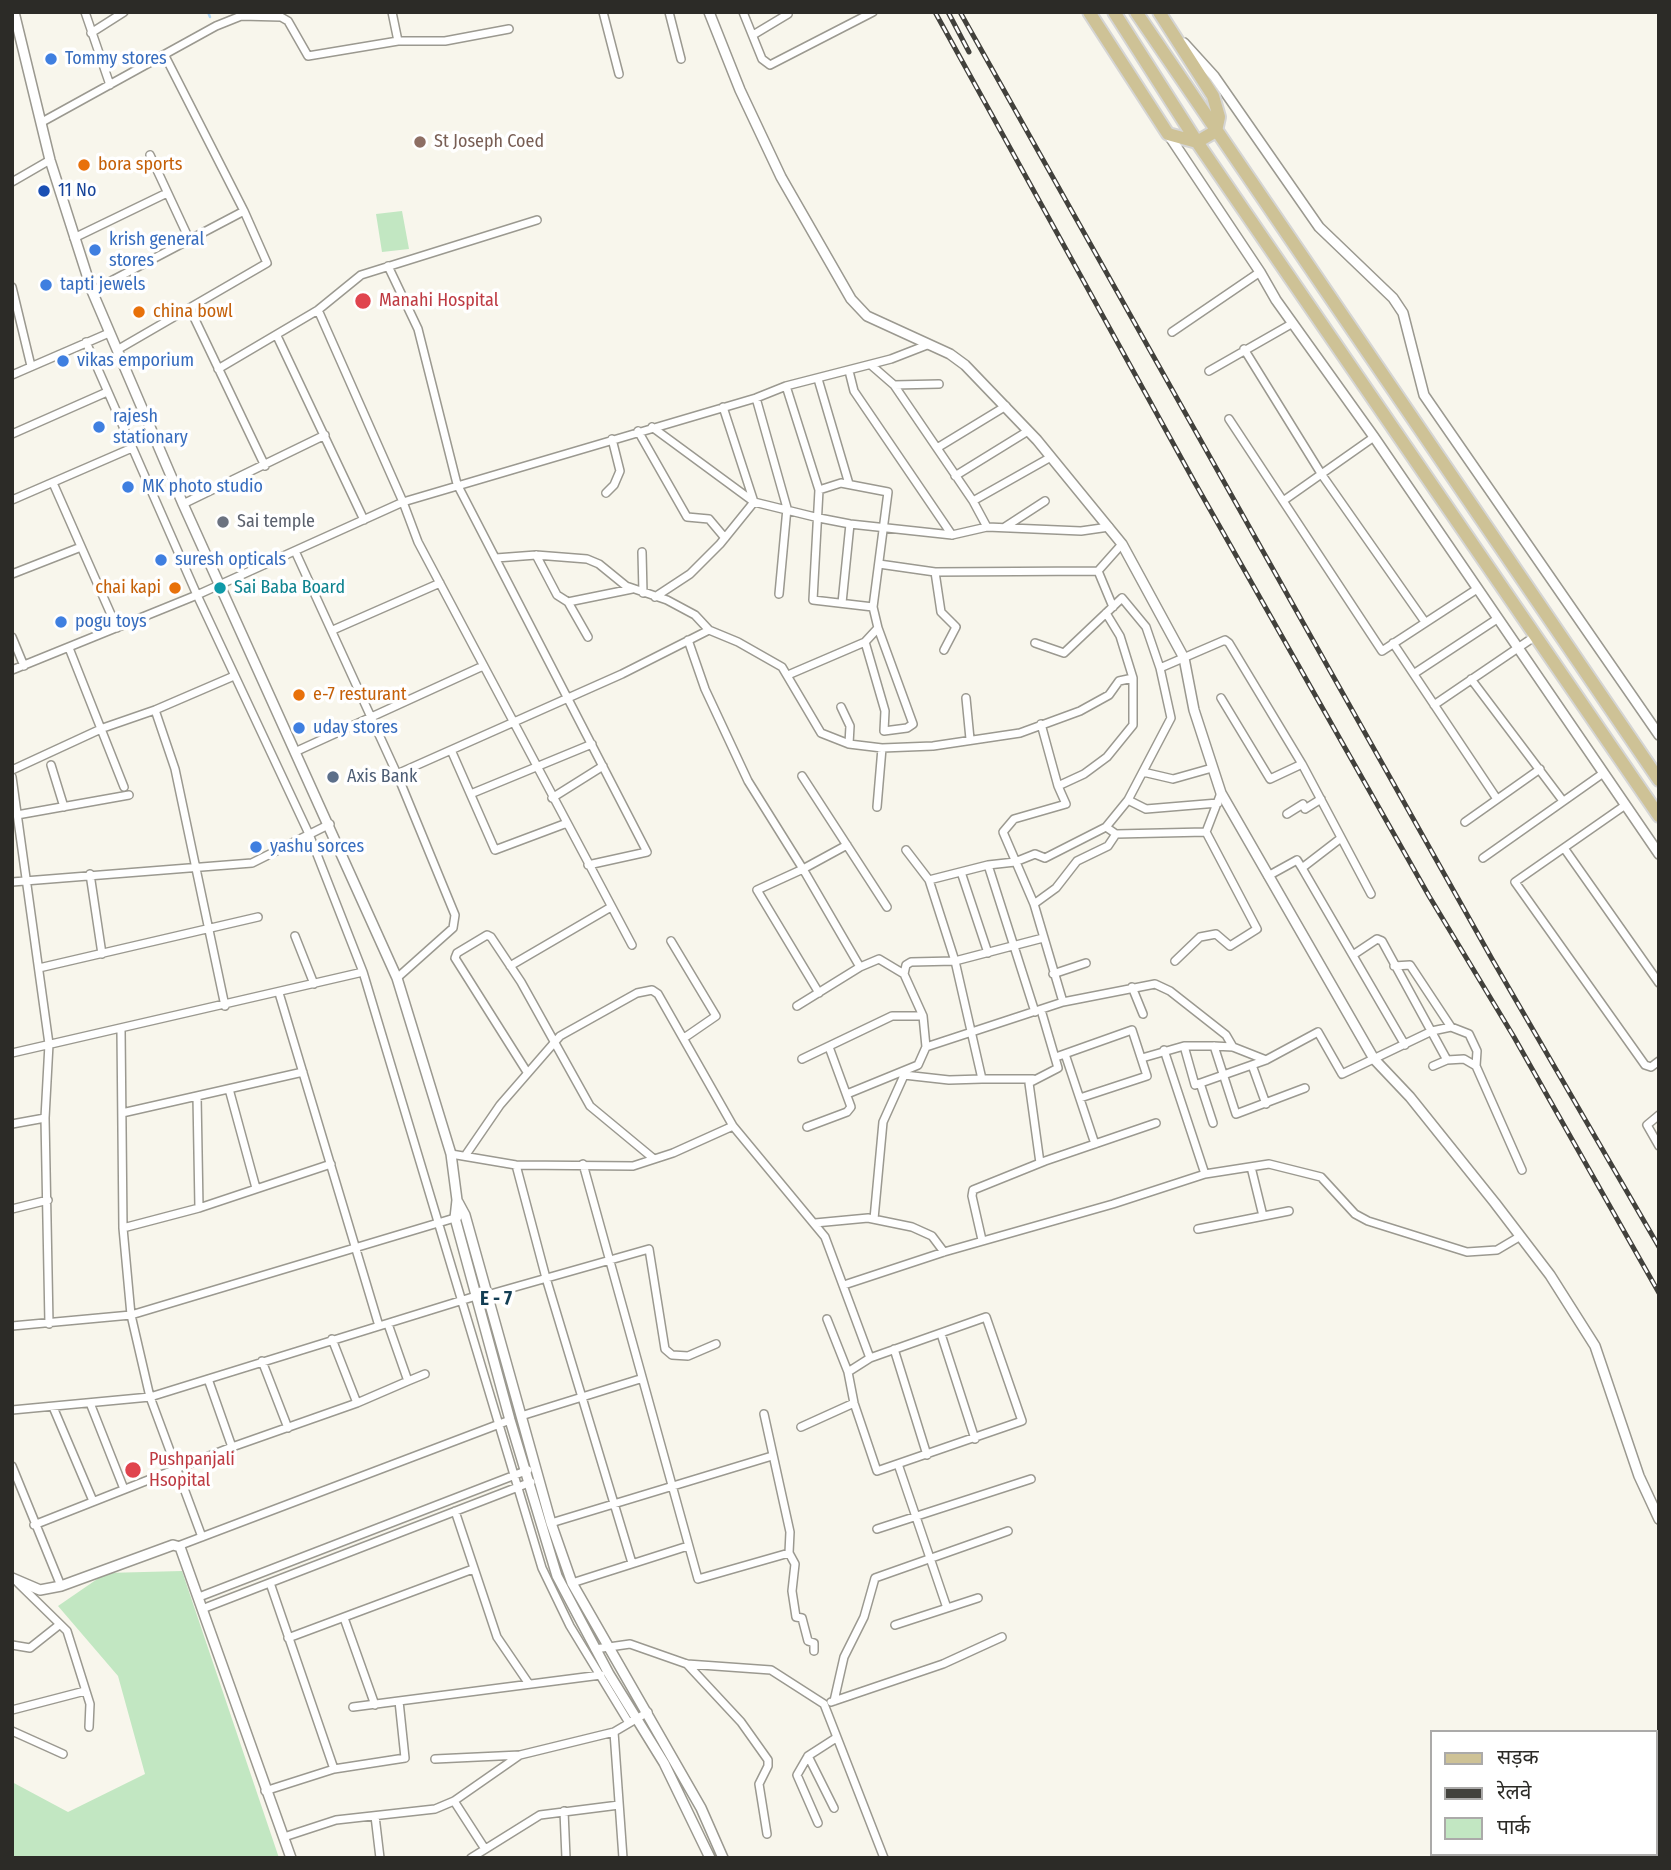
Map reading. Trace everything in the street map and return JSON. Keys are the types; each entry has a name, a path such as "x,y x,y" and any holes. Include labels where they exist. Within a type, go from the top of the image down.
{"main road":[{"path":"1088,12 1168,134 1197,142 1216,131 1219,117 1213,96 1159,12"},
{"path":"1136,12 1659,780"},
{"path":"1115,13 1197,142 1659,816"}],"street":[{"path":"13,12 50,160 108,333 397,978 451,1154 476,1296 528,1483 557,1576 595,1649 604,1674"},
{"path":"85,12 110,86"},
{"path":"91,33 124,12"},
{"path":"392,12 398,41"},
{"path":"603,12 619,74"},
{"path":"669,12 681,59"},
{"path":"709,12 740,90 781,177 851,299 867,316 965,365 1051,457 1122,544 1184,659 1194,710 1219,798 1268,876 1374,1059 1410,1097 1495,1203 1550,1275 1595,1346 1639,1476 1659,1519"},
{"path":"743,12 762,59 769,65 873,12"},
{"path":"753,35 789,13"},
{"path":"42,122 216,26 230,19 254,14 281,17 288,21 308,56 398,41 445,41 509,29"},
{"path":"1168,27 1214,76 1319,227 1394,298 1403,313 1424,395 1659,735"},
{"path":"117,350 267,264 244,211 165,55"},
{"path":"1168,134 1261,272 1273,296 1374,437 1659,854"},
{"path":"150,155 190,241"},
{"path":"12,181 50,160"},
{"path":"74,238 167,193"},
{"path":"92,291 244,211"},
{"path":"218,369 318,310 361,275 537,220"},
{"path":"388,266 418,329 457,484 647,852 589,865"},
{"path":"1171,332 1261,272"},
{"path":"12,287 31,366"},
{"path":"190,309 265,466"},
{"path":"318,310 418,542 632,946"},
{"path":"1209,371 1293,323"},
{"path":"12,375 108,333"},
{"path":"278,336 364,520"},
{"path":"86,342 197,595 309,834 363,972 463,1299 513,1476 553,1595 691,1813 710,1858"},
{"path":"12,670 197,595 403,502 756,398 786,386 871,365 927,345"},
{"path":"1244,349 1322,475 1425,622"},
{"path":"871,365 894,385 956,475 987,527"},
{"path":"849,371 853,391 952,535"},
{"path":"818,379 849,484"},
{"path":"894,385 939,384"},
{"path":"786,386 819,490 813,600 873,607"},
{"path":"12,434 107,393"},
{"path":"756,398 787,508 779,594"},
{"path":"937,448 1006,406"},
{"path":"723,407 754,502"},
{"path":"1229,419 1382,651 1477,589"},
{"path":"652,427 754,502 850,524 952,535 987,527 1081,531 1109,527"},
{"path":"638,431 687,517 709,519 725,538"},
{"path":"956,475 1028,431"},
{"path":"183,504 326,435"},
{"path":"1283,501 1374,437"},
{"path":"606,493 614,485 620,471 612,439"},
{"path":"12,500 132,448"},
{"path":"973,501 1051,457"},
{"path":"53,483 117,628"},
{"path":"819,490 841,483 888,492 873,607 913,724 884,731"},
{"path":"1004,528 1045,500"},
{"path":"655,597 690,574 725,538 754,502"},
{"path":"842,603 850,524"},
{"path":"879,564 935,572 1098,571 1122,544"},
{"path":"12,575 81,547"},
{"path":"295,551 397,774 456,921 453,928 397,978"},
{"path":"642,552 643,593"},
{"path":"496,558 536,555 587,559 599,564 632,589 695,615 709,631 738,642 782,667 821,733 849,744 883,748 933,747 1020,733 1080,711 1109,695 1119,681 1133,678"},
{"path":"536,555 557,595 568,602 588,636"},
{"path":"1058,786 1084,774 1107,757 1133,725 1133,678 1098,571"},
{"path":"935,572 941,612 956,627 944,650"},
{"path":"332,630 440,583"},
{"path":"568,602 632,589"},
{"path":"929,880 988,865 1016,863 1035,854 1045,858 1106,827 1128,800 1171,718 1160,668 1146,628 1122,598 1064,653 1035,643"},
{"path":"1415,673 1497,618"},
{"path":"788,675 865,642 878,628"},
{"path":"397,774 709,631"},
{"path":"12,637 24,666"},
{"path":"1434,705 1534,637"},
{"path":"688,640 705,689 748,781 860,967"},
{"path":"1160,668 1225,640 1230,643 1302,764 1371,894"},
{"path":"865,642 885,711 877,807"},
{"path":"1393,643 1497,799"},
{"path":"69,648 103,728 124,787"},
{"path":"297,751 483,666"},
{"path":"12,770 103,728 155,710 234,676"},
{"path":"1471,679 1563,802"},
{"path":"965,698 970,739"},
{"path":"1221,698 1270,779 1302,764"},
{"path":"841,707 850,726 849,744"},
{"path":"155,710 175,769 225,1006"},
{"path":"1041,724 1058,786 1066,804 1014,819 1003,832 1034,904 1063,1002"},
{"path":"473,793 592,744"},
{"path":"451,750 473,793 495,850 567,823"},
{"path":"51,765 64,807"},
{"path":"552,798 603,766"},
{"path":"1143,772 1173,779 1212,768"},
{"path":"1465,822 1539,769"},
{"path":"1483,858 1602,774"},
{"path":"802,776 887,907"},
{"path":"12,777 49,1044 46,1118 49,1324"},
{"path":"17,815 129,795"},
{"path":"1128,800 1146,809 1219,798"},
{"path":"1175,961 1200,937 1216,934 1230,946 1257,929 1206,832 1219,798"},
{"path":"1287,814 1303,804 1305,809 1321,799"},
{"path":"1624,806 1515,882 1645,1065 1651,1067 1659,1061"},
{"path":"12,882 251,863 330,824"},
{"path":"1106,827 1116,834 1206,832"},
{"path":"1034,904 1056,888 1077,860 1108,846 1116,834"},
{"path":"1302,868 1341,838"},
{"path":"819,993 757,890 847,845"},
{"path":"1564,848 1659,984"},
{"path":"906,850 929,880 955,961 982,1079"},
{"path":"1268,876 1297,860 1405,1045"},
{"path":"905,1072 949,1080 1033,1079 1058,1068 988,865"},
{"path":"961,872 988,953"},
{"path":"90,874 102,954"},
{"path":"510,967 611,907"},
{"path":"39,968 258,917"},
{"path":"295,936 314,984"},
{"path":"527,1072 456,955 489,936 554,1041 590,1106 654,1159"},
{"path":"847,1094 918,1065 926,1047 923,1016 904,974 904,969 911,962 955,961 1043,938"},
{"path":"1353,955 1380,939 1447,1060"},
{"path":"671,941 716,1016 684,1038"},
{"path":"797,1006 860,967 879,959 904,974"},
{"path":"1053,974 1086,963"},
{"path":"1394,966 1410,965 1451,1027"},
{"path":"12,1053 363,972"},
{"path":"926,1047 1063,1002 1155,984 1170,991 1226,1035 1233,1047"},
{"path":"1132,987 1143,1014"},
{"path":"465,1156 527,1072 554,1041 585,1020 647,989 658,994 733,1126 825,1237 870,1358"},
{"path":"279,993 379,1326"},
{"path":"802,1059 892,1016 923,1016"},
{"path":"1184,1046 1195,1085 1266,1060 1318,1032 1342,1074 1432,1031 1451,1027 1469,1034 1477,1051 1476,1066 1522,1170"},
{"path":"121,1030 123,1228 131,1315 150,1397 202,1537"},
{"path":"1056,1057 1132,1030 1147,1076 1080,1098"},
{"path":"1142,1058 1184,1046 1214,1046 1233,1047 1266,1060"},
{"path":"1214,1046 1236,1114 1305,1088"},
{"path":"807,1127 850,1110 847,1094 829,1047"},
{"path":"1164,1050 1205,1174"},
{"path":"1065,1054 1095,1144"},
{"path":"1433,1066 1447,1060 1464,1059 1476,1066"},
{"path":"1252,1065 1266,1104"},
{"path":"122,1113 303,1072"},
{"path":"874,1219 883,1122 905,1072"},
{"path":"1033,1079 1029,1083 1040,1163"},
{"path":"1200,1083 1213,1124"},
{"path":"229,1089 256,1188"},
{"path":"197,1096 199,1208"},
{"path":"1659,1115 1647,1125 1659,1146"},
{"path":"12,1124 46,1118"},
{"path":"982,1240 972,1196 974,1190 1040,1163 1156,1123"},
{"path":"451,1154 516,1165 583,1164 617,1167 673,1153 733,1126"},
{"path":"123,1228 199,1208 331,1164"},
{"path":"583,1164 640,1379 698,1579 789,1553"},
{"path":"844,1285 982,1240 1113,1204 1205,1174 1269,1164 1321,1177 1356,1214 1368,1221 1467,1252 1497,1250 1519,1237"},
{"path":"516,1165 546,1278 632,1563"},
{"path":"1251,1167 1263,1216"},
{"path":"12,1209 47,1200"},
{"path":"1198,1229 1289,1211"},
{"path":"12,1326 131,1315 460,1216"},
{"path":"460,1216 488,1295 551,1523 572,1583 701,1808 723,1858"},
{"path":"815,1223 874,1219 912,1227 932,1236 944,1252"},
{"path":"488,1295 649,1249 665,1349 672,1355 688,1356 716,1344"},
{"path":"12,1410 150,1397 476,1296"},
{"path":"827,1319 848,1372 854,1403 877,1471 1022,1421 986,1317 870,1358 848,1372"},
{"path":"388,1324 408,1381"},
{"path":"941,1334 975,1439"},
{"path":"332,1339 357,1404"},
{"path":"894,1349 927,1455"},
{"path":"262,1361 288,1428"},
{"path":"34,1525 232,1447 357,1404 425,1374"},
{"path":"208,1379 232,1447"},
{"path":"521,1416 640,1379"},
{"path":"90,1403 124,1489"},
{"path":"801,1427 854,1403"},
{"path":"53,1407 93,1501"},
{"path":"764,1414 790,1532 789,1553 795,1564 792,1591 796,1617 802,1618 808,1641 814,1643 814,1651"},
{"path":"15,1580 40,1590 61,1586 168,1546 178,1546 510,1420"},
{"path":"551,1523 672,1484 772,1456"},
{"path":"898,1464 947,1608"},
{"path":"12,1466 14,1479 61,1586"},
{"path":"199,1597 536,1467"},
{"path":"202,1609 539,1479"},
{"path":"877,1529 1031,1479"},
{"path":"455,1511 497,1637 529,1684"},
{"path":"834,1701 844,1657 864,1617 875,1578 1008,1531"},
{"path":"178,1546 199,1597 265,1791 291,1858"},
{"path":"572,1583 688,1546"},
{"path":"288,1637 473,1569"},
{"path":"15,1580 66,1631 90,1704 89,1727"},
{"path":"270,1583 334,1769"},
{"path":"895,1625 978,1598"},
{"path":"344,1618 375,1704"},
{"path":"12,1645 30,1648 59,1625"},
{"path":"824,1703 943,1664 1002,1637"},
{"path":"595,1649 630,1644 687,1664 771,1671 824,1703 884,1858"},
{"path":"687,1664 753,1736 768,1760 768,1766 759,1784 767,1834"},
{"path":"353,1707 604,1674"},
{"path":"12,1710 85,1691"},
{"path":"265,1791 334,1769 405,1758 399,1701"},
{"path":"435,1759 520,1755 614,1732 648,1712"},
{"path":"12,1731 63,1754"},
{"path":"614,1732 623,1858"},
{"path":"818,1823 797,1775 808,1756 836,1738"},
{"path":"284,1837 323,1823 425,1812 454,1801 520,1755"},
{"path":"808,1756 834,1808"},
{"path":"454,1801 485,1849"},
{"path":"471,1858 526,1821 564,1811 620,1805"},
{"path":"564,1811 566,1858"},
{"path":"375,1816 380,1858"}],"green space":[{"path":"402,211 409,249 382,252 376,214"},
{"path":"182,1571 279,1858 12,1858 12,1782 68,1812 145,1774 118,1676 58,1606 106,1573"}],"waterway":[{"path":"208,12 210,17"}],"railway":[{"path":"935,12 1195,483 1429,896 1514,1037 1659,1293"},
{"path":"948,12 969,52"},
{"path":"960,12 1492,959 1659,1247"}],"place":[{"name":"Tommy stores","path":"51,59"},
{"name":"St Joseph Coed","path":"420,142"},
{"name":"bora sports","path":"84,165"},
{"name":"11 No","path":"44,191"},
{"name":"krish general stores","path":"95,250"},
{"name":"tapti jewels","path":"46,285"},
{"name":"Manahi Hospital","path":"363,301"},
{"name":"china bowl","path":"139,312"},
{"name":"vikas emporium","path":"63,361"},
{"name":"rajesh stationary","path":"99,427"},
{"name":"MK photo studio","path":"128,487"},
{"name":"Sai temple","path":"223,522"},
{"name":"suresh opticals","path":"161,560"},
{"name":"chai kapi","path":"175,588"},
{"name":"Sai Baba Board","path":"220,588"},
{"name":"pogu toys","path":"61,622"},
{"name":"e-7 resturant","path":"299,695"},
{"name":"uday stores","path":"299,728"},
{"name":"Axis Bank","path":"333,777"},
{"name":"yashu sorces","path":"256,847"},
{"name":"Pushpanjali Hsopital","path":"133,1470"}],"district":[{"name":"E - 7","path":"496,1300"}]}
